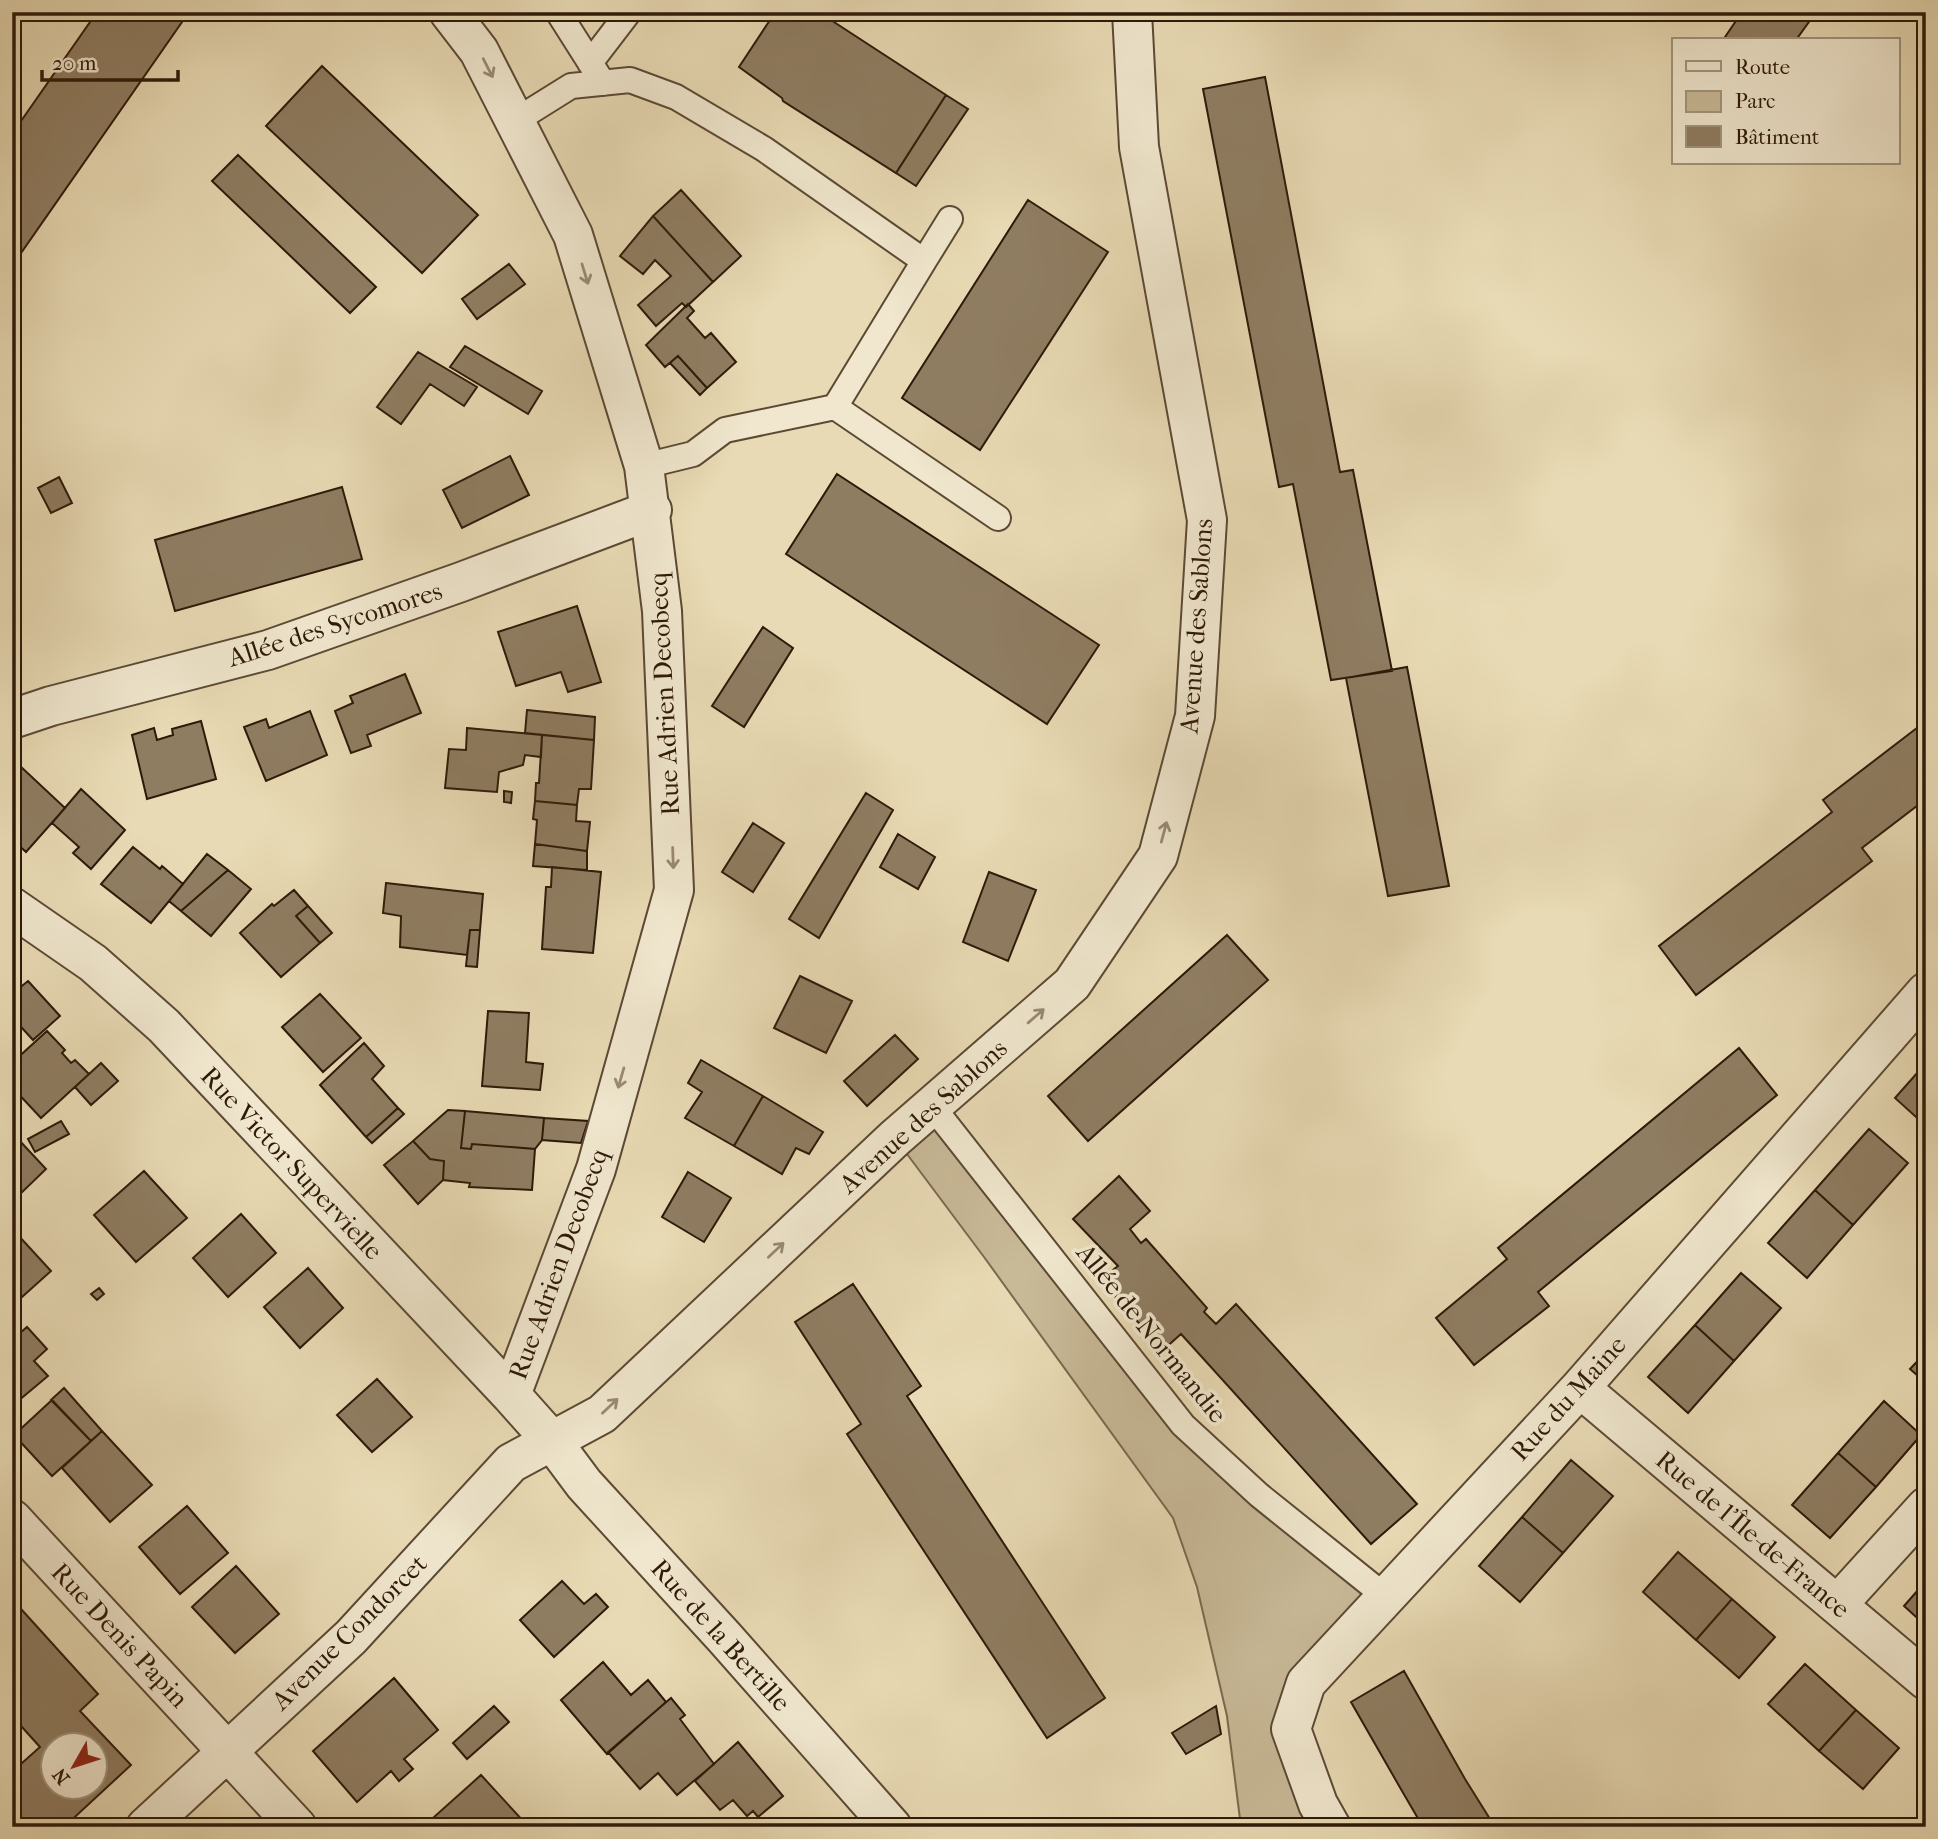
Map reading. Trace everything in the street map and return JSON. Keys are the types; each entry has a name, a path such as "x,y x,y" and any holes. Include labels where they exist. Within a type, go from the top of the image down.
{"street":[{"name":"Rue Adrien Decobecq","path":"449,12 479,51 573,235 645,466 662,611 674,890 596,1169 510,1395"},
{"name":"Avenue des Sablons","path":"552,1441 602,1414 895,1138 1072,984 1158,856 1195,716 1207,520 1139,147 1132,12"},
{"name":"Allée des Sycomores","path":"12,719 51,706 268,650 461,582 652,510"},
{"name":"Rue Victor Supervielle","path":"12,907 93,963 164,1026 552,1441"},
{"name":"Rue du Maine","path":"1331,1827 1318,1804 1291,1728 1306,1683 1580,1388 1926,992"},
{"name":"Rue de l'Île-de-France","path":"1580,1388 1926,1680"},
{"name":"Avenue Condorcet","path":"146,1827 351,1637 511,1463 552,1441"},
{"name":"Rue de la Bertille","path":"552,1441 584,1484 892,1827"},
{"path":"1837,1605 1926,1507"},
{"name":"Rue Denis Papin","path":"12,1519 297,1827"}],"lane":[{"path":"558,12 597,73 630,80 676,97 764,149 924,261"},
{"path":"514,121 597,73 629,12"},
{"path":"835,407 950,219"},
{"path":"645,466 693,454 725,430 835,407 998,518"},
{"name":"Allée de Normandie","path":"932,1106 1182,1425 1259,1494 1386,1597"}],"green space":[{"path":"932,1106 1183,1425 1386,1597 1291,1728 1331,1827 1241,1827 1227,1716 1197,1587 1173,1518 895,1138"}],"building":[{"path":"97,12 189,12 12,266 12,134"},
{"path":"765,12 841,12 834,22 946,95 896,173 783,101 739,67 772,17"},
{"path":"1742,12 1816,12 1797,38 1724,38"},
{"path":"322,66 478,215 422,273 266,126"},
{"path":"1265,77 1340,472 1353,470 1392,671 1331,680 1293,484 1279,487 1203,89"},
{"path":"946,95 968,109 916,186 896,173"},
{"path":"238,155 376,287 350,313 212,181"},
{"path":"681,190 741,256 713,282 653,216"},
{"path":"1028,200 1108,252 980,450 902,398"},
{"path":"653,216 713,282 686,307 682,303 656,326 638,305 671,276 655,260 643,274 620,256"},
{"path":"509,264 525,284 477,319 462,299"},
{"path":"688,304 694,311 687,318 705,338 711,333 736,362 707,388 678,356 665,367 646,345"},
{"path":"465,346 542,391 528,414 450,367"},
{"path":"418,352 477,387 464,406 430,384 401,424 377,407"},
{"path":"678,356 707,388 700,395 670,363"},
{"path":"510,456 529,495 462,528 443,490"},
{"path":"837,474 1099,645 1047,724 786,554"},
{"path":"59,477 72,503 51,513 38,488"},
{"path":"342,487 362,559 175,611 155,540"},
{"path":"577,606 601,682 568,692 561,672 516,686 498,632"},
{"path":"763,627 793,648 744,727 712,706"},
{"path":"1407,667 1449,886 1388,896 1346,678"},
{"path":"405,674 421,713 367,735 371,746 351,753 335,711 353,703 350,696"},
{"path":"527,710 595,717 594,740 525,733"},
{"path":"310,711 327,755 266,781 244,727 266,719 269,728"},
{"path":"201,721 216,779 147,799 132,735 154,728 157,740 173,735 172,729"},
{"path":"1926,721 1926,799 1862,848 1872,861 1696,995 1659,946 1832,812 1823,800"},
{"path":"467,728 542,735 541,757 525,755 523,765 499,772 497,792 445,788 449,749 466,750"},
{"path":"542,735 594,740 591,789 579,789 577,805 535,801"},
{"path":"19,765 65,808 26,852 12,839 12,773"},
{"path":"81,789 125,830 91,869 73,853 79,847 52,823"},
{"path":"504,791 512,792 511,803 504,802"},
{"path":"866,793 893,810 819,938 789,919"},
{"path":"535,801 577,805 576,821 590,822 587,851 535,844"},
{"path":"753,823 784,843 753,892 722,872"},
{"path":"898,834 935,857 918,889 880,867"},
{"path":"535,844 587,851 587,870 533,866"},
{"path":"133,847 183,884 151,923 101,884"},
{"path":"207,854 228,870 181,911 169,901"},
{"path":"552,867 601,872 593,953 542,949 546,887 551,887"},
{"path":"228,870 251,889 211,936 181,911"},
{"path":"989,872 1036,890 1008,961 963,942"},
{"path":"386,883 483,894 480,930 470,930 467,955 400,947 401,916 383,913"},
{"path":"294,890 308,906 296,916 320,943 281,977 240,933 272,904 274,906"},
{"path":"308,906 332,933 320,943 296,916"},
{"path":"470,930 480,930 477,967 466,966"},
{"path":"1227,935 1268,980 1088,1141 1048,1096"},
{"path":"800,976 852,1001 826,1053 774,1028"},
{"path":"28,981 60,1016 33,1040 12,1017 12,994"},
{"path":"320,994 361,1038 323,1072 282,1027"},
{"path":"488,1011 529,1013 526,1062 543,1064 540,1090 482,1086"},
{"path":"47,1031 65,1050 62,1053 71,1063 75,1060 89,1074 41,1118 12,1087 12,1063"},
{"path":"895,1035 918,1059 867,1106 844,1081"},
{"path":"364,1043 384,1066 372,1079 398,1108 366,1137 320,1085"},
{"path":"1739,1048 1777,1095 1538,1292 1549,1306 1474,1365 1436,1318 1507,1259 1498,1248"},
{"path":"701,1060 763,1096 734,1146 685,1118 702,1092 688,1083"},
{"path":"101,1063 118,1081 91,1105 75,1087"},
{"path":"1926,1063 1926,1126 1895,1098"},
{"path":"763,1096 823,1132 809,1154 796,1148 782,1174 734,1146"},
{"path":"398,1108 404,1114 372,1143 366,1137"},
{"path":"448,1110 465,1111 461,1148 471,1149 472,1144 535,1149 532,1190 469,1187 470,1183 443,1180 444,1161 430,1159 413,1141"},
{"path":"465,1111 544,1118 542,1140 535,1149 472,1144 471,1149 461,1148"},
{"path":"544,1118 588,1121 581,1143 542,1140"},
{"path":"61,1121 69,1134 35,1152 28,1139"},
{"path":"1869,1129 1908,1163 1853,1225 1815,1190"},
{"path":"18,1139 46,1169 12,1202 12,1145"},
{"path":"413,1141 430,1159 444,1161 443,1180 418,1204 384,1165"},
{"path":"144,1171 187,1218 136,1262 94,1215"},
{"path":"688,1172 731,1198 704,1242 662,1217"},
{"path":"1119,1176 1150,1211 1130,1229 1141,1243 1146,1239 1207,1308 1204,1312 1216,1324 1236,1304 1417,1504 1371,1544 1181,1334 1163,1350 1100,1280 1118,1266 1073,1219"},
{"path":"1815,1190 1853,1225 1807,1278 1768,1243"},
{"path":"241,1214 276,1253 228,1297 193,1258"},
{"path":"17,1234 51,1271 12,1306 12,1238"},
{"path":"308,1268 343,1308 300,1348 264,1307"},
{"path":"1741,1273 1781,1308 1734,1361 1695,1325"},
{"path":"853,1284 921,1386 907,1396 1105,1698 1047,1738 847,1434 861,1424 795,1322"},
{"path":"99,1288 104,1294 97,1300 91,1294"},
{"path":"1695,1325 1734,1361 1688,1413 1648,1377"},
{"path":"27,1327 47,1349 34,1361 48,1376 12,1406 12,1340"},
{"path":"1926,1352 1926,1383 1910,1369"},
{"path":"377,1379 412,1417 372,1452 337,1415"},
{"path":"64,1388 102,1431 91,1441 51,1400"},
{"path":"52,1400 91,1441 52,1476 14,1435"},
{"path":"1884,1401 1921,1435 1876,1487 1838,1453"},
{"path":"102,1431 152,1485 110,1522 62,1468"},
{"path":"1838,1453 1876,1487 1830,1538 1792,1505"},
{"path":"1571,1460 1613,1496 1563,1553 1522,1517"},
{"path":"187,1506 228,1553 180,1594 139,1547"},
{"path":"1522,1517 1563,1553 1520,1602 1479,1566"},
{"path":"1678,1552 1732,1599 1696,1640 1643,1592"},
{"path":"236,1566 279,1614 235,1653 192,1607"},
{"path":"562,1581 584,1604 596,1594 608,1607 554,1657 520,1620"},
{"path":"1926,1581 1926,1626 1904,1606"},
{"path":"12,1599 98,1694 80,1711 98,1730 38,1730 38,1745 12,1716"},
{"path":"1732,1599 1775,1637 1739,1678 1696,1640"},
{"path":"603,1662 631,1695 648,1680 666,1702 607,1754 561,1700"},
{"path":"1805,1664 1856,1710 1819,1751 1768,1704"},
{"path":"1404,1671 1495,1827 1423,1827 1402,1791 1351,1702"},
{"path":"394,1678 438,1730 404,1759 413,1769 399,1781 391,1771 357,1802 313,1751"},
{"path":"671,1698 685,1715 680,1719 714,1764 677,1795 658,1773 640,1789 608,1752"},
{"path":"494,1706 509,1722 467,1759 453,1743"},
{"path":"1216,1706 1221,1734 1186,1754 1172,1733"},
{"path":"1856,1710 1899,1748 1863,1789 1819,1751"},
{"path":"108,1741 131,1765 108,1786"},
{"path":"738,1742 783,1796 758,1817 753,1811 747,1816 733,1800 720,1810 695,1781"},
{"path":"38,1749 38,1800 93,1800 64,1827 12,1827 12,1772"},
{"path":"481,1775 525,1823 521,1827 443,1827 434,1817"}]}
